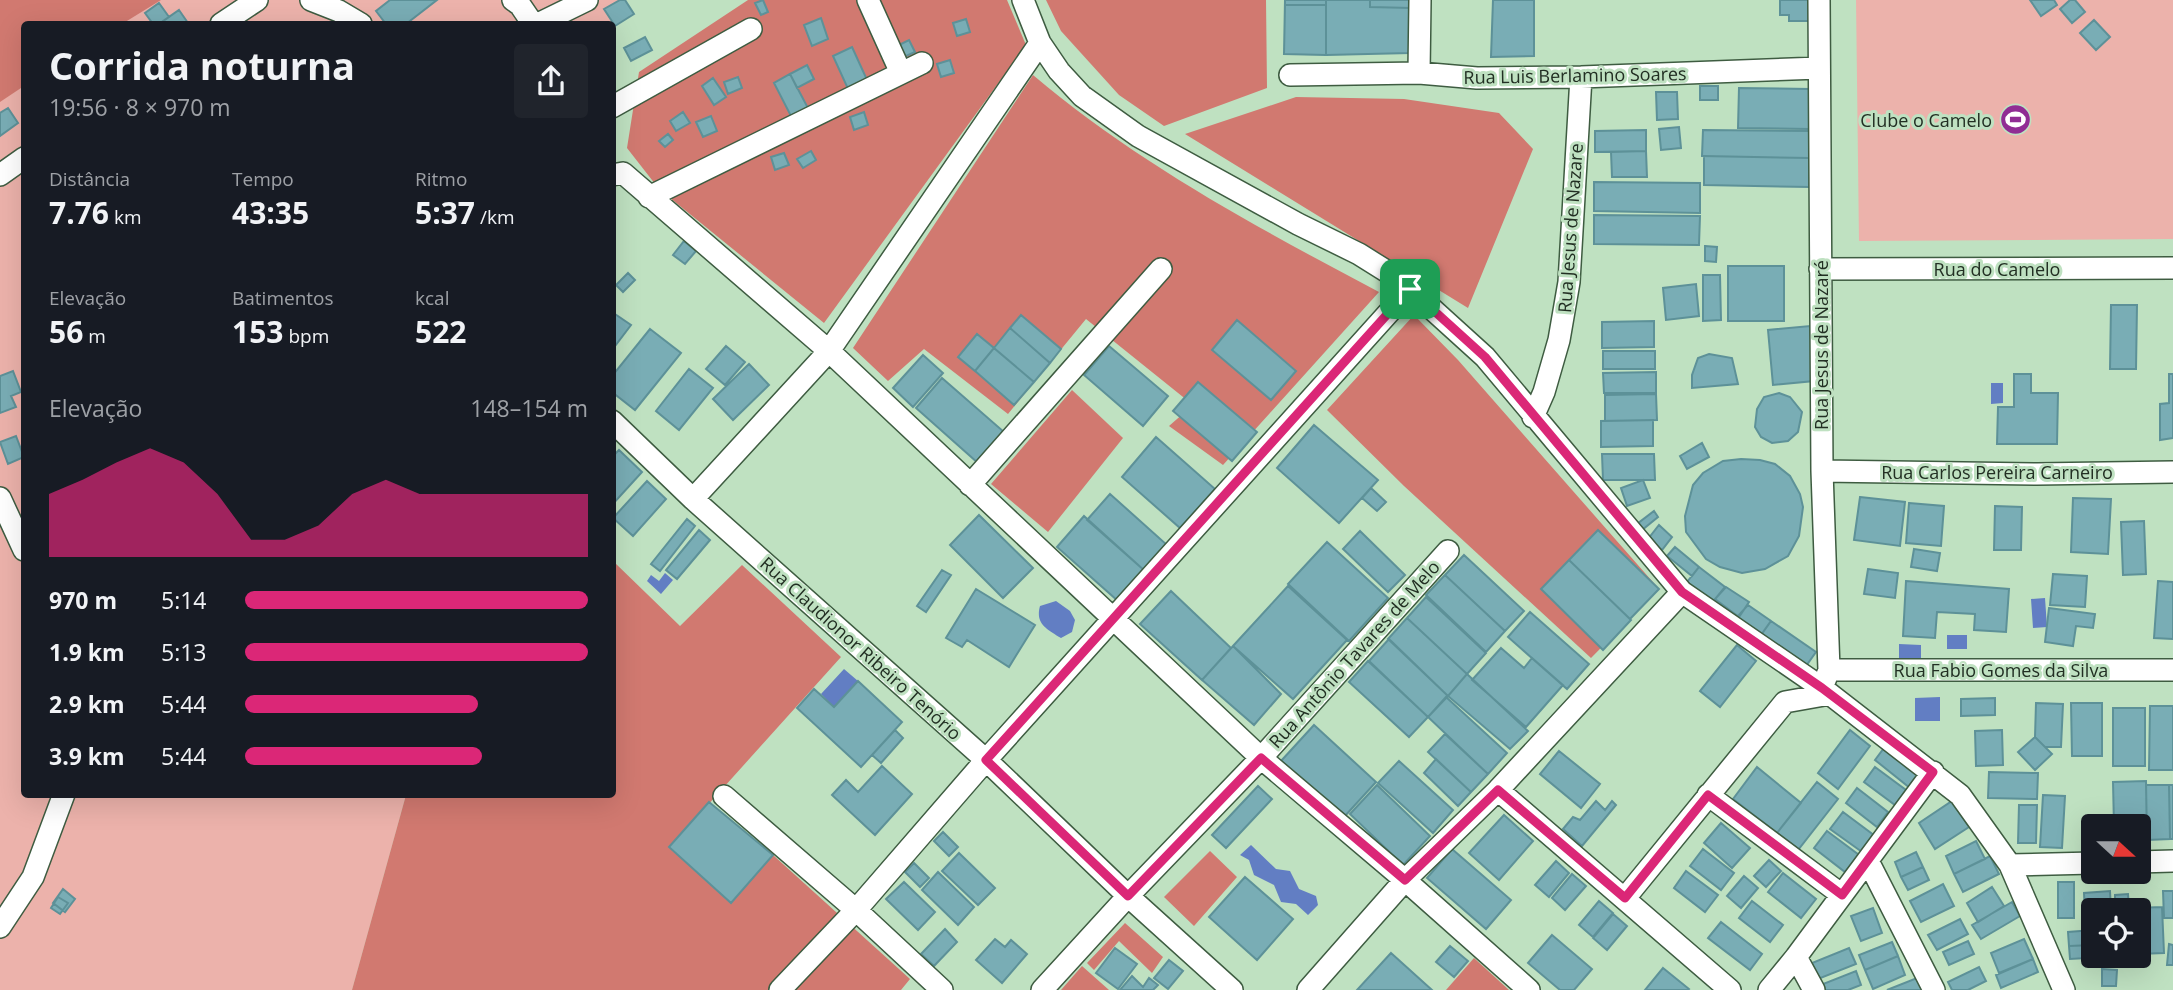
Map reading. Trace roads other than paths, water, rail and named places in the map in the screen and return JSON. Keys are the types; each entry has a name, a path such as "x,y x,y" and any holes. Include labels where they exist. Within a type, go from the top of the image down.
{"street":[{"path":"226,21 257,0"},
{"path":"311,0 339,10 356,21"},
{"path":"513,0 531,21"},
{"path":"544,21 587,0"},
{"path":"868,0 901,73"},
{"path":"1023,0 1040,43 1059,71 1082,96 1138,136 1298,224 1359,254 1410,289 1485,357 1682,592 1827,684 1967,802 2010,865 2064,990"},
{"path":"1419,73 1420,0"},
{"name":"Rua Jesus de Nazaré","path":"1819,0 1822,471 1827,684"},
{"path":"616,105 751,29"},
{"path":"693,499 828,351 1040,43"},
{"path":"649,197 922,63"},
{"name":"Rua Luis Berlamino Soares","path":"1290,75 1419,73 1477,78 1581,77 1819,68"},
{"name":"Rua Jesus de Nazare","path":"1533,417 1544,392 1559,340 1569,282 1581,77"},
{"path":"0,175 21,160"},
{"path":"616,168 828,351 1261,758 1530,990"},
{"name":"Rua do Camelo","path":"1821,269 2173,268"},
{"path":"970,485 1160,269"},
{"path":"780,990 856,910 986,760 1410,289"},
{"name":"Rua Claudionor Ribeiro Tenório","path":"616,425 693,499 986,760 1128,896 1232,990"},
{"name":"Rua Carlos Pereira Carneiro","path":"1822,471 2037,474 2173,472"},
{"path":"0,498 21,544"},
{"name":"Rua Antônio Tavares de Melo","path":"1042,990 1261,758 1448,551"},
{"path":"1308,990 1405,880 1498,790 1682,592"},
{"name":"Rua Fabio Gomes da Silva","path":"1625,898 1785,702 1827,684 2173,670"},
{"path":"1769,990 1933,772"},
{"path":"1498,790 1730,990"},
{"path":"1708,795 1842,895"},
{"path":"724,796 856,910 942,990"},
{"path":"0,927 33,877 63,798"},
{"path":"1868,861 1934,990"},
{"path":"2151,862 2173,861"},
{"path":"2010,865 2081,863"},
{"path":"1796,957 1814,990"}],"water":[{"path":"1991,383 2003,383 2003,403 1991,404"},
{"path":"665,573 673,580 661,594 647,581 651,575 659,581"},
{"path":"2045,598 2047,627 2033,628 2031,599"},
{"path":"1056,601 1070,611 1075,620 1072,632 1061,638 1043,625 1039,617 1040,606"},
{"path":"1947,635 1967,635 1967,649 1947,649"},
{"path":"1899,644 1921,645 1921,659 1899,658"},
{"path":"844,669 858,681 834,707 821,694"},
{"path":"1940,697 1940,721 1915,721 1915,698"},
{"path":"1251,845 1276,869 1290,871 1299,889 1316,896 1318,905 1308,915 1296,904 1281,902 1274,885 1254,875 1249,860 1240,855"}],"place":[{"name":"Clube o Camelo","path":"2015,120"}]}
